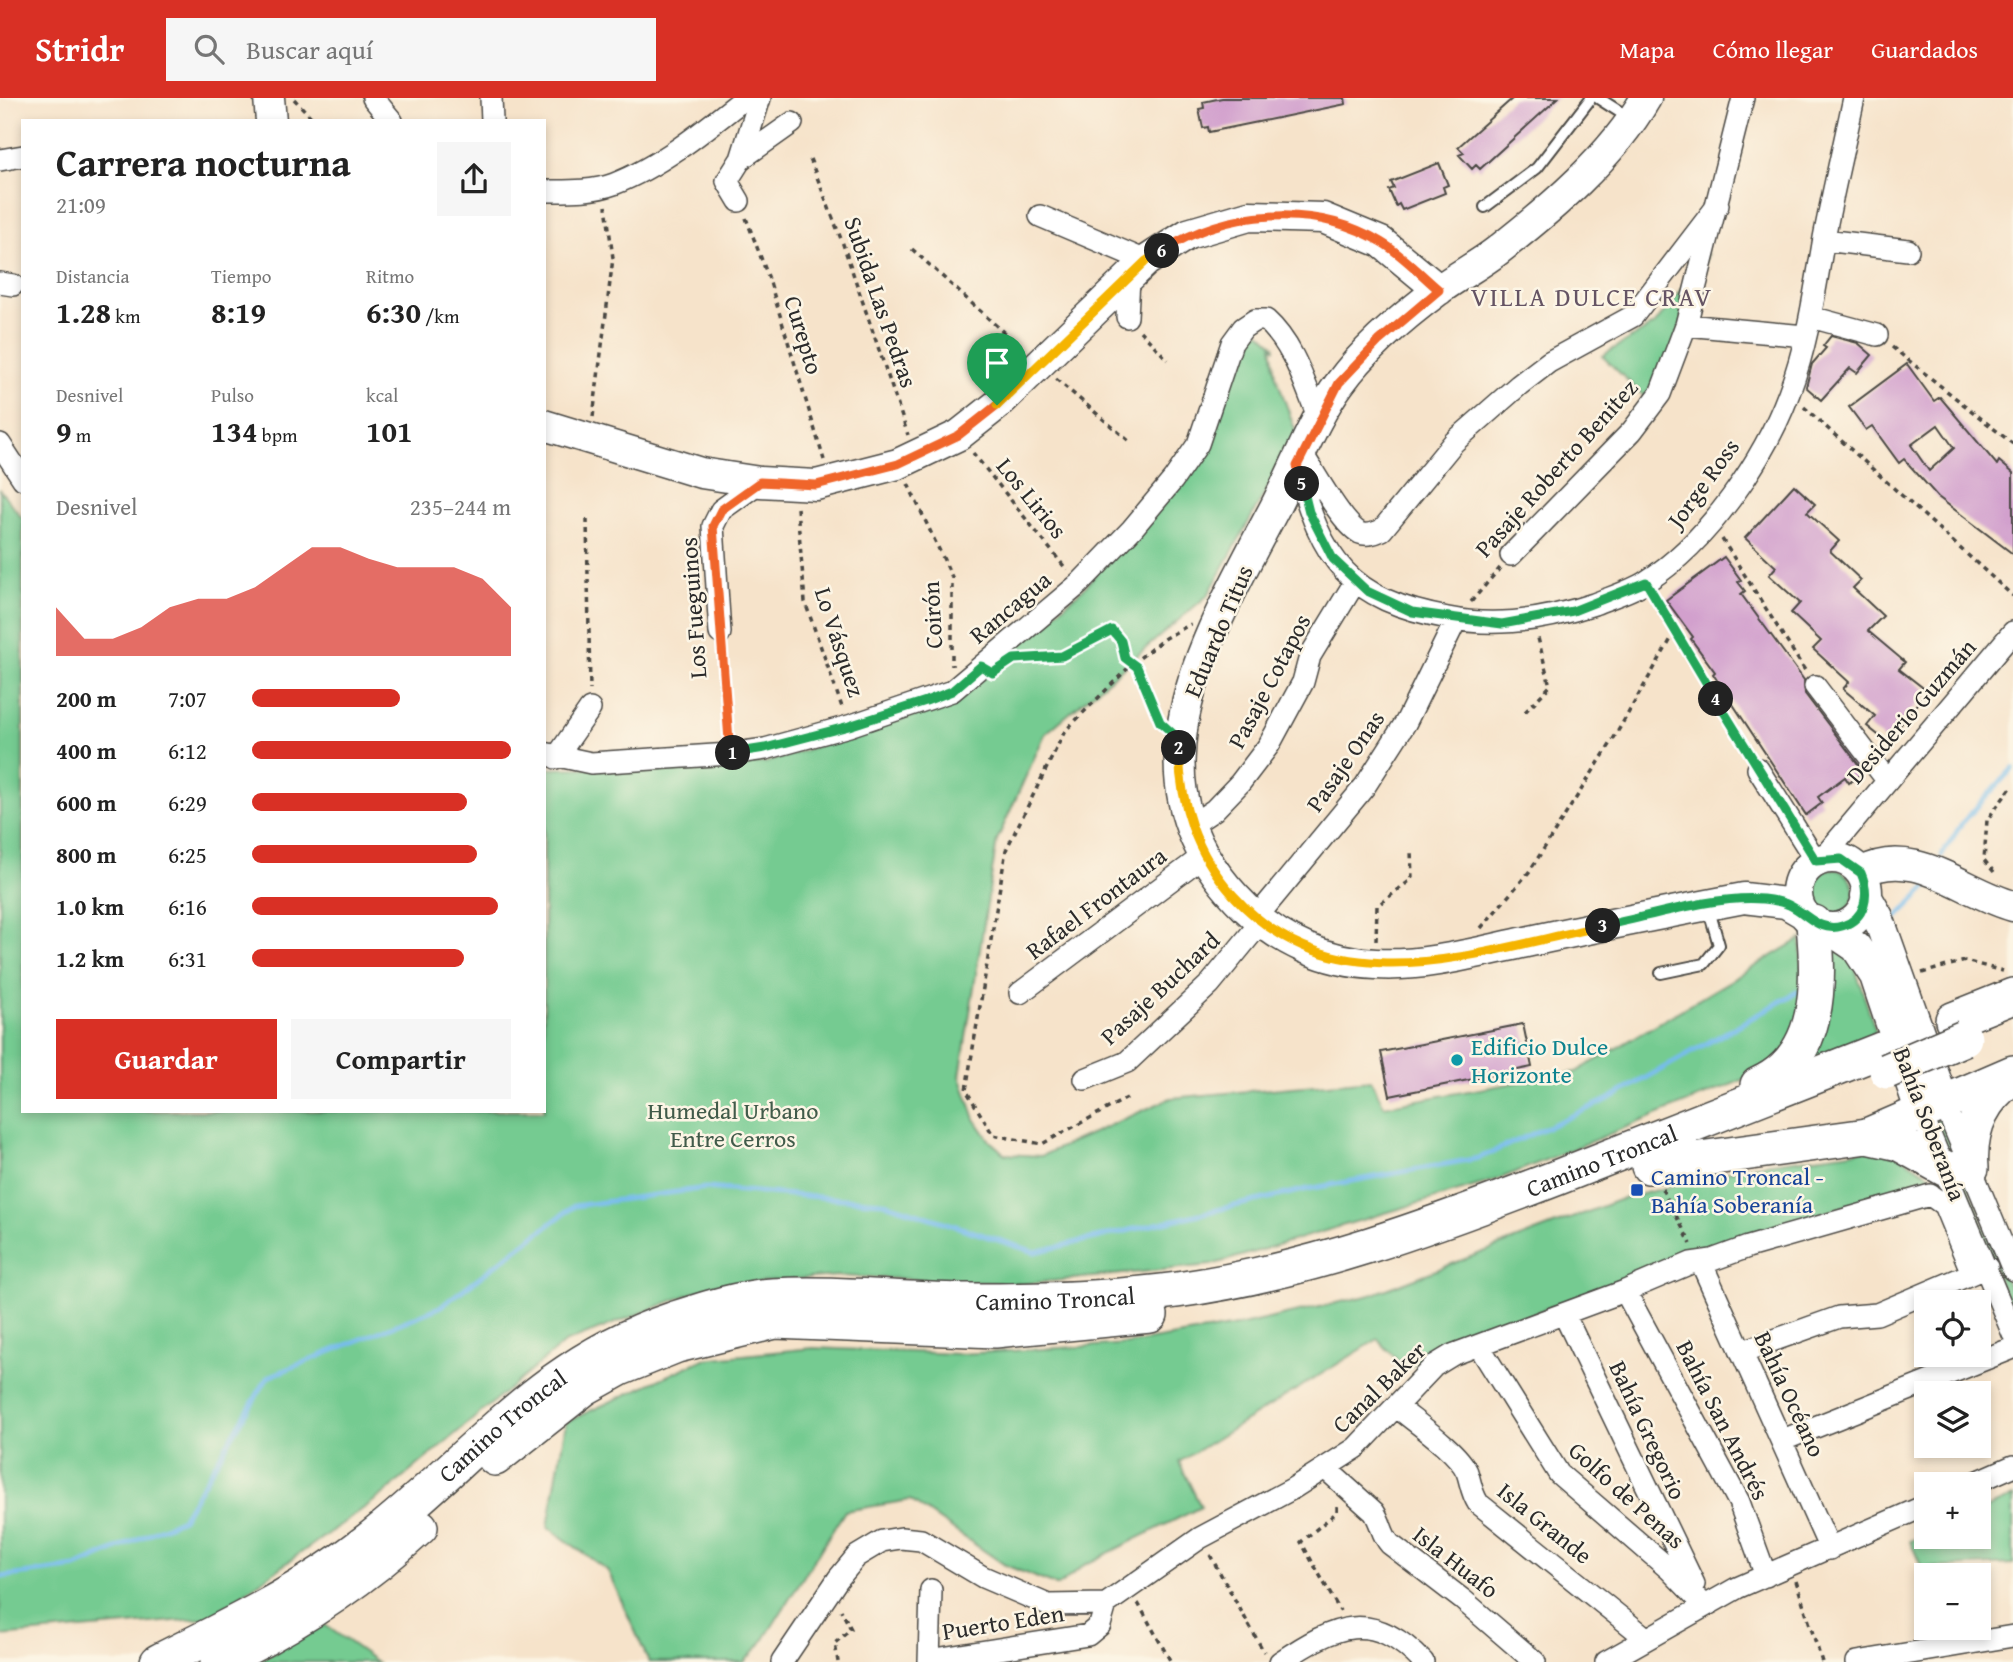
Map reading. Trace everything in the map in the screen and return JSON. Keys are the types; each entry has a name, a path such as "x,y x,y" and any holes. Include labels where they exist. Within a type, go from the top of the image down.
{"main road":[{"path":"1583,1168 1664,1125 1765,1082 1794,1059 1811,1022 1818,973 1815,921"},
{"name":"Camino Troncal","path":"218,1662 310,1614 379,1564 490,1462 583,1388 620,1368 677,1345 775,1321 995,1330 1112,1320 1216,1306 1303,1286 1445,1242 1649,1166 1959,1029 2013,996"},
{"name":"Camino Troncal","path":"1959,1029 2013,1019"},
{"name":"Camino Troncal","path":"158,1662 289,1595 325,1573 370,1540 526,1400 567,1369 619,1340 673,1320 770,1296 971,1301 1178,1290 1255,1275 1388,1240 1884,1061"},
{"path":"1649,1166 1867,1136 2013,1075"},
{"path":"1867,1136 1899,1143 1959,1168 1978,1118 1992,1095 2013,1075"}],"street":[{"path":"269,98 271,119"},
{"path":"373,98 390,119"},
{"path":"491,98 492,119"},
{"path":"546,191 580,191 613,184 662,158 745,98"},
{"path":"739,201 727,181 741,159 760,98"},
{"name":"Pasaje Roberto Benitez","path":"1511,555 1632,430 1660,394 1686,325 1744,98"},
{"name":"Jorge Ross","path":"1300,461 1309,512 1333,559 1355,582 1383,601 1412,612 1456,620 1502,624 1573,611 1646,582 1693,544 1712,523 1764,444 1789,393 1808,327 1854,98"},
{"name":"Eduardo Titus","path":"1639,109 1594,165 1496,251 1439,290 1379,341 1339,383 1227,605 1191,684 1179,739 1180,784 1190,825 1203,856 1218,878 1259,920 1306,950 1375,964 1457,956 1744,898 1835,870 1882,864 1912,865 1947,876 2013,906"},
{"path":"741,159 792,123"},
{"path":"0,160 21,156"},
{"path":"1300,461 1360,533 1374,534 1381,530 1454,442 1519,385 1549,362 1633,316 1718,205"},
{"path":"1040,216 1138,270"},
{"path":"547,429 701,472 760,482 795,485 831,482 907,460 959,435 1041,366 1138,270 1188,234 1249,216 1323,218 1381,242 1439,290"},
{"path":"1824,240 1908,250"},
{"path":"1127,317 1138,270"},
{"name":"Rancagua","path":"550,755 591,762 730,754 765,748 849,726 952,691 1079,584 1132,529 1198,444 1232,343 1243,328 1255,320 1266,320 1279,332 1294,359 1319,419"},
{"path":"1686,325 1808,327 1877,335"},
{"path":"0,444 21,477"},
{"name":"Los Fueguinos","path":"720,633 713,526 715,517 760,482"},
{"name":"Pasaje Cotapos","path":"1190,825 1214,810 1240,783 1269,746 1303,682 1310,656 1355,582"},
{"name":"Pasaje Onas","path":"1259,920 1365,786 1406,722 1456,620"},
{"name":"Desiderio Guzmán","path":"1835,870 1849,823 2013,632"},
{"path":"1815,685 1887,780"},
{"path":"550,755 590,709"},
{"path":"1758,769 1835,870 1862,909 1854,920 1842,926 1815,921 1798,900 1798,886 1835,870"},
{"name":"Rafael Frontaura","path":"1020,993 1203,856"},
{"name":"Bahía Soberanía","path":"1835,870 1878,917 1933,1108"},
{"name":"Eduardo Titus","path":"1744,898 1786,904 1815,921"},
{"name":"Pasaje Buchard","path":"1085,1079 1127,1062 1210,984 1259,920"},
{"name":"Bahía Soberanía","path":"1815,921 1856,947 1875,976 1959,1168 2013,1268"},
{"name":"Bahía Soberanía","path":"1959,1168 1979,1270 2013,1334"},
{"name":"Canal Baker","path":"1106,1604 1128,1585 1200,1538 1329,1472 1397,1407 1434,1366 1452,1355 1625,1291 1691,1263 1930,1195 1944,1205 1979,1270"},
{"name":"Bahía Océano","path":"1701,1262 1830,1549"},
{"path":"1741,1352 1839,1317 1877,1314 1979,1270"},
{"name":"Bahía San Andrés","path":"1625,1291 1738,1502 1766,1576"},
{"name":"Bahía Gregorio","path":"1564,1314 1704,1605"},
{"name":"Golfo de Penas","path":"1479,1346 1559,1474 1669,1569 1704,1605"},
{"path":"1783,1440 2013,1348"},
{"name":"Isla Grande","path":"1397,1407 1458,1459 1466,1472 1470,1490 1485,1510 1646,1638"},
{"path":"1991,1476 2013,1466"},
{"name":"Isla Huafo","path":"1329,1472 1374,1513 1380,1521 1381,1534 1390,1544 1463,1600 1535,1662"},
{"path":"1606,1662 1704,1605 1914,1511"},
{"path":"782,1662 857,1556 882,1541 901,1538 921,1540 984,1577 1048,1605 1106,1604"},
{"path":"929,1661 931,1590"},
{"name":"Puerto Eden","path":"929,1661 1088,1635 1100,1625 1106,1604"},
{"path":"1280,1662 1323,1635 1349,1626 1367,1626 1388,1633 1408,1646 1423,1662"},
{"path":"1857,1662 2013,1636"}],"lane":[{"path":"1485,207 1537,168 1591,98"},
{"path":"1598,98 1639,109"},
{"path":"1661,973 1704,964 1720,945 1708,905"}],"path":[{"path":"293,98 313,119"},
{"name":"Subida Las Pedras","path":"810,159 843,244 907,460"},
{"path":"590,440 613,258 603,186"},
{"name":"Curepto","path":"739,201 769,279 831,482"},
{"path":"912,249 1041,366 1129,441"},
{"path":"1127,317 1168,360"},
{"path":"1877,335 2013,444"},
{"path":"1789,393 2013,596"},
{"name":"Los Lirios","path":"959,435 1079,584"},
{"name":"Coirón","path":"907,460 952,577 952,691"},
{"name":"Lo Vásquez","path":"795,485 805,603 849,726"},
{"path":"587,519 590,709"},
{"path":"1712,523 1815,685"},
{"name":"Pasaje Roberto Benitez","path":"1456,620 1511,555"},
{"path":"1646,582 1758,769"},
{"path":"1127,1098 1042,1144 992,1135 965,1090 1006,850 1065,731 1132,664 1165,638 1227,605"},
{"path":"1525,712 1550,686 1533,619"},
{"path":"1014,659 1062,656 1112,630 1116,631 1124,647 1125,658 1139,671 1160,722 1179,739"},
{"path":"1457,956 1529,872 1611,743 1675,632"},
{"name":"Los Fueguinos","path":"720,633 730,754"},
{"path":"1998,876 1984,860 1987,821 2013,785"},
{"path":"1375,964 1377,906 1412,879 1411,850"},
{"path":"1972,962 2013,973"},
{"path":"1649,1166 1701,1262"},
{"path":"1329,1472 1338,1512 1301,1542 1349,1626"},
{"path":"1200,1538 1270,1662"},
{"path":"1790,1566 1822,1662"},
{"path":"1128,1585 1171,1662"},
{"path":"824,1600 842,1611 851,1629 835,1643 838,1662"}],"green space":[{"path":"1708,253 1652,404 1602,356 1655,324"},
{"name":"Humedal Urbano Entre Cerros","path":"1260,332 1275,346 1272,346 1276,376 1297,435 1208,595 1045,734 997,840 960,1076 975,1119 990,1141 1005,1154 1041,1156 1171,1098 1371,1080 1384,1106 1576,1072 1801,939 1802,1011 1788,1048 1765,1071 1496,1180 1211,1265 1023,1284 838,1276 713,1285 564,1343 381,1496 209,1618 0,1636 0,490 21,516 21,1113 546,1113 546,769 765,763 952,703 1085,587 1197,453 1228,366 1249,334"},
{"path":"1831,869 1847,876 1854,892 1847,908 1831,915 1815,908 1808,892 1815,876"},
{"path":"1823,948 1840,952 1853,962 1876,1032 1796,1068"},
{"path":"1941,1117 2013,1297 2013,1315 1935,1120"},
{"path":"1886,1147 1935,1178 1708,1249 1437,1349 1406,1370 1378,1339 1179,1462 1201,1507 1084,1565 1058,1586 1005,1565 910,1500 845,1511 761,1644 744,1662 649,1662 608,1571 548,1527 566,1422 704,1359 813,1348 959,1354 1128,1344 1242,1325 1371,1295 1619,1200 1745,1167"},
{"path":"2013,1497 2013,1564 1920,1563 1910,1541 1914,1539 1914,1549 1991,1549 1991,1507"},
{"path":"325,1625 377,1662 257,1662"}],"building":[{"path":"1222,98 1345,98 1346,104 1209,132 1208,127 1203,128 1199,109 1204,108 1203,102"},
{"path":"1513,98 1558,98 1480,169 1476,165 1472,169 1459,155 1464,153 1458,147"},
{"path":"1439,163 1448,185 1443,187 1445,193 1402,210 1399,204 1396,206 1389,190 1394,188 1391,182"},
{"path":"1831,336 1858,343 1872,355 1857,373 1850,368 1821,400 1806,387 1812,364 1826,348 1823,346"},
{"path":"1907,364 1934,401 1940,397 1997,465 1999,461 2013,473 2013,554 1938,497 1904,459 1899,463 1872,426 1866,430 1849,407","holes":["1938,425 1954,448 1929,471 1911,445"]},
{"path":"1794,485 1815,504 1807,512 1839,541 1830,551 1861,580 1853,588 1883,616 1868,631 1905,662 1899,669 1927,691 1887,742 1867,726 1875,716 1843,689 1849,682 1813,649 1821,641 1791,613 1800,603 1769,575 1776,567 1745,538"},
{"path":"1724,557 1741,580 1738,582 1745,591 1741,594 1804,680 1805,694 1864,772 1849,783 1845,777 1818,797 1822,803 1806,815 1713,674 1715,672 1691,639 1693,637 1666,600"},
{"name":"Edificio Dulce Horizonte","path":"1523,1024 1532,1067 1390,1096 1381,1052"}],"waterway":[{"path":"1942,855 1962,823 2013,768"},
{"path":"1896,918 1928,886"},
{"path":"0,1577 76,1567 182,1519 268,1377 440,1307 574,1206 706,1188 882,1202 1035,1252 1308,1189 1479,1158 1609,1099 1797,992"}],"place":[{"name":"Edificio Dulce Horizonte","path":"1457,1060"},
{"name":"Camino Troncal - Bahía Soberanía","path":"1637,1190"}],"district":[{"name":"VILLA DULCE CRAV","path":"1592,296"}],"route":[{"path":"1249,216 1323,218 1381,242 1439,290 1379,341 1339,383 1297,466 1309,512 1333,559 1355,582 1383,601 1412,612 1456,620 1502,624 1573,611 1646,582 1816,861 1841,859 1853,864 1861,873 1866,884 1862,909 1854,920 1842,926 1828,928 1814,923 1786,904 1744,898 1457,956 1394,964 1345,960 1306,950 1278,935 1256,918 1218,878 1203,856 1190,825 1180,784 1179,739 1160,722 1137,667 1125,658 1124,647 1116,631 1112,630 1062,656 1014,659 993,673 981,666 952,691 849,726 765,748 730,754 713,526 715,517 760,482 816,485 898,464 959,435 997,405 1041,366 1146,261 1188,234 1249,216"}]}
